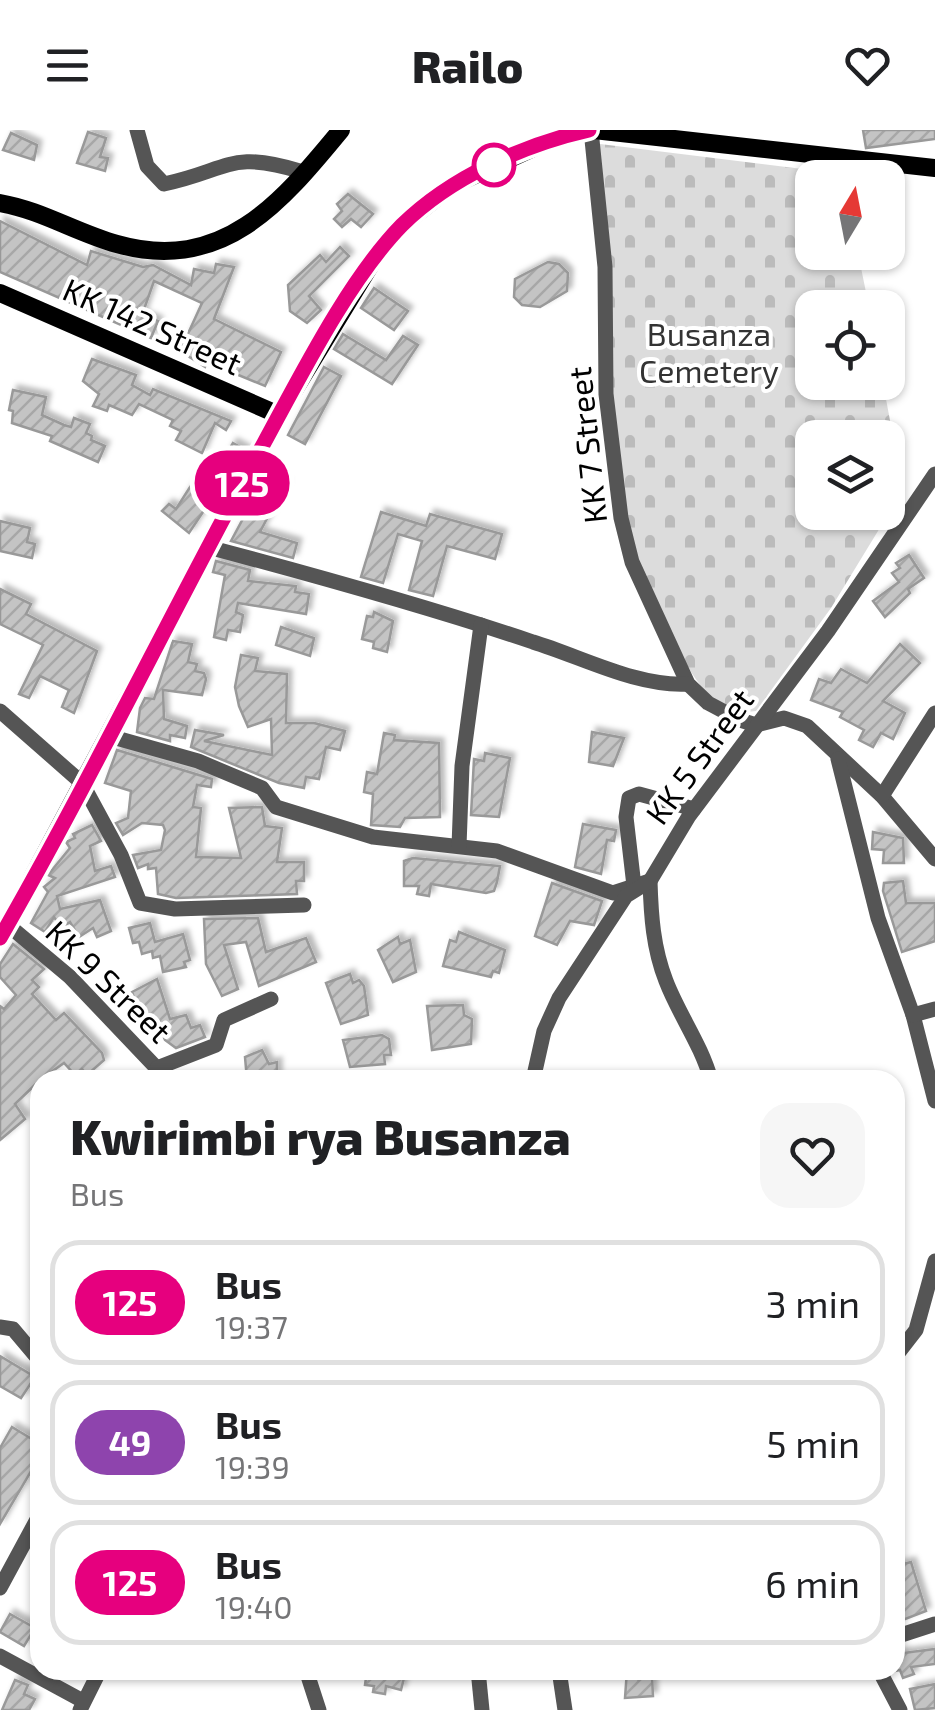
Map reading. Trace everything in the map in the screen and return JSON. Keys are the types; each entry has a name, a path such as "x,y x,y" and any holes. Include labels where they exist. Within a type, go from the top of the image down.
{"main road":[{"path":"0,203 119,245 166,252 232,236 262,218 341,130"},
{"path":"4,932 279,416 380,251 402,225 453,185 482,170 555,138 591,130 935,168"},
{"name":"KK 142 Street","path":"0,293 279,416"}],"street":[{"path":"137,130 147,166 164,184 205,176 220,164 238,160 303,172"},
{"name":"KK 7 Street","path":"591,130 605,267 606,394 621,518 632,562 688,684"},
{"name":"KK 5 Street","path":"535,1070 544,1031 558,998 626,896 642,883 932,488"},
{"path":"208,546 481,625 606,668 672,686 688,684 708,703 756,725 784,718 807,726 882,796 935,859"},
{"path":"460,846 462,766 481,625"},
{"path":"0,711 82,783 121,854 140,903 175,910 304,905"},
{"path":"882,796 935,713"},
{"path":"109,736 248,780 271,796 276,808 326,823 407,844 498,851 613,893 642,883"},
{"path":"838,758 878,918 913,1015 935,1101"},
{"path":"694,809 639,794 630,798 626,817 666,982 698,1040 708,1070"},
{"name":"KK 9 Street","path":"4,932 70,976 158,1070"},
{"path":"169,1070 216,1045 224,1020 271,999"},
{"path":"913,1015 935,1008"},
{"path":"905,1344 916,1330 935,1261"},
{"path":"929,1288 935,1309"},
{"path":"0,1327 12,1330 30,1349"},
{"path":"0,1588 30,1532"},
{"path":"905,1634 935,1624"},
{"path":"0,1656 30,1674"},
{"path":"39,1680 82,1706 95,1680"},
{"path":"309,1680 318,1710"},
{"path":"479,1680 482,1710"},
{"path":"560,1680 565,1710"},
{"path":"884,1680 900,1710"}],"green space":[{"name":"Busanza Cemetery","path":"592,143 795,168 795,270 861,270 866,290 795,290 795,400 886,400 890,420 795,420 795,530 879,530 831,608 756,711 726,707 703,688 678,649 647,584 635,552 615,453 600,297"}],"building":[{"path":"863,130 935,130 935,139 866,148"},
{"path":"88,132 106,138 100,157 108,158 105,171 77,163"},
{"path":"11,133 37,145 34,160 3,150"},
{"path":"348,194 373,214 361,227 351,219 342,227 334,219 342,211 337,204"},
{"path":"0,221 87,265 91,251 143,267 153,265 191,285 194,269 214,273 216,264 234,267 214,319 281,352 265,386 207,362 205,367 180,351 202,303 154,281 142,315 158,321 151,338 0,272"},
{"path":"340,247 349,256 309,296 321,310 307,323 290,311 288,285 320,255 326,262"},
{"path":"548,262 559,264 568,273 567,291 540,307 522,305 514,297 515,279"},
{"path":"374,288 408,311 394,330 361,308"},
{"path":"343,334 386,360 403,336 418,345 392,384 334,349"},
{"path":"92,359 136,375 132,385 150,395 153,389 231,421 226,430 215,423 202,453 176,440 181,431 170,426 173,420 139,404 132,415 109,405 107,411 93,406 99,394 83,381"},
{"path":"324,367 341,376 305,444 288,435"},
{"path":"13,390 46,397 42,415 64,425 71,427 74,418 90,424 86,433 105,446 98,462 50,441 52,436 12,423 13,411 9,410"},
{"path":"233,443 246,450 217,499 213,497 189,533 162,511 169,504 176,509 190,487 202,495"},
{"path":"267,474 285,484 260,532 297,543 293,558 231,541"},
{"path":"381,512 426,526 430,514 502,534 495,559 447,546 433,596 409,590 422,541 398,534 383,583 361,577"},
{"path":"0,521 30,528 27,542 35,544 32,558 0,551"},
{"path":"909,555 924,578 908,589 910,593 885,617 873,601 899,582 892,573 900,568 896,563"},
{"path":"216,561 250,570 248,581 296,586 295,592 309,594 306,614 238,603 236,612 243,615 240,632 228,630 226,640 214,637 225,575 213,572"},
{"path":"0,589 31,604 26,614 97,651 74,713 62,707 69,690 40,676 29,698 19,694 43,645 0,624"},
{"path":"374,612 393,621 387,652 362,639 367,616 373,617"},
{"path":"281,627 314,638 310,656 276,645"},
{"path":"173,641 192,644 188,662 197,664 195,671 204,673 206,679 202,695 163,690 164,719 187,726 185,738 170,735 170,741 137,732 140,708 145,698 154,699"},
{"path":"900,644 920,663 883,701 905,713 893,739 881,733 873,747 859,740 864,730 840,717 843,712 811,700 819,679 831,683 841,669 867,683"},
{"path":"241,655 258,658 255,671 287,674 286,723 314,723 345,731 340,750 326,747 319,779 306,777 304,788 279,783 191,747 195,730 224,735 204,741 272,755 271,719 248,727 239,706 235,687"},
{"path":"592,732 624,738 613,766 589,762"},
{"path":"384,733 395,735 394,740 439,743 440,817 405,818 400,827 371,825 373,794 364,792 367,772 377,774"},
{"path":"117,750 212,779 211,787 197,785 193,807 201,808 196,857 241,858 229,808 262,807 265,826 282,828 277,862 304,862 304,881 296,881 297,894 176,898 158,894 156,868 148,869 148,864 138,868 133,855 161,850 165,830 163,825 142,823 123,835 116,823 128,818 131,791 105,783"},
{"path":"485,753 510,758 499,817 471,815 474,759 484,761"},
{"path":"583,824 616,830 614,841 607,840 601,874 575,867"},
{"path":"92,825 101,841 90,846 95,871 111,866 115,877 57,896 60,909 100,900 111,931 97,937 93,928 79,937 70,922 64,926 65,933 54,917 45,932 31,923 48,892 44,887 55,878 48,875 70,848 66,842 75,838 73,834"},
{"path":"873,832 903,838 904,863 883,863 884,850 872,849"},
{"path":"413,858 500,866 494,891 431,884 429,896 417,894 419,886 404,886 404,861"},
{"path":"903,881 906,903 935,903 935,941 902,952 883,891 884,883"},
{"path":"552,883 602,901 594,925 570,921 557,945 535,936"},
{"path":"258,918 266,952 306,938 316,962 259,986 246,942 224,945 238,989 222,996 206,964 204,919"},
{"path":"150,923 155,942 183,934 190,960 184,962 186,967 163,972 160,956 153,958 152,951 142,954 139,942 133,943 129,928"},
{"path":"459,932 505,950 499,973 493,971 491,977 443,966 450,940 456,942"},
{"path":"398,937 400,944 410,940 416,972 393,982 378,950"},
{"path":"13,944 44,969 32,980 39,987 32,994 56,1020 64,1013 102,1053 104,1060 93,1070 70,1070 64,1063 54,1070 30,1070 30,1090 15,1104 25,1119 0,1140 0,1006 4,1009 16,995 0,977 0,964"},
{"path":"350,974 353,983 359,980 364,986 368,1015 341,1024 326,983"},
{"path":"157,979 170,1019 186,1015 191,1028 200,1025 205,1037 176,1048 165,1040 155,1017 142,1021 132,992"},
{"path":"463,1005 464,1015 472,1019 471,1044 432,1050 427,1006"},
{"path":"382,1035 389,1039 391,1055 384,1055 385,1064 350,1067 343,1040"},
{"path":"262,1050 269,1064 277,1062 277,1070 246,1070 245,1057"},
{"path":"0,1356 30,1374 30,1384 21,1398 0,1386"},
{"path":"12,1427 30,1438 30,1473 0,1524 0,1448"},
{"path":"911,1562 926,1611 905,1619 905,1564"},
{"path":"10,1614 30,1625 30,1636 24,1646 0,1632"},
{"path":"935,1649 935,1664 911,1667 914,1674 905,1677 905,1653"},
{"path":"15,1680 28,1685 24,1694 35,1699 29,1710 2,1710"},
{"path":"366,1680 404,1680 401,1690 386,1686 385,1694 373,1692 374,1686 365,1685"},
{"path":"626,1680 652,1680 653,1696 625,1698"},
{"path":"935,1684 935,1708 915,1710 910,1689"}],"bus line":[{"name":"125","path":"0,938 279,416 380,251 402,225 453,185 555,138 589,130"}]}
